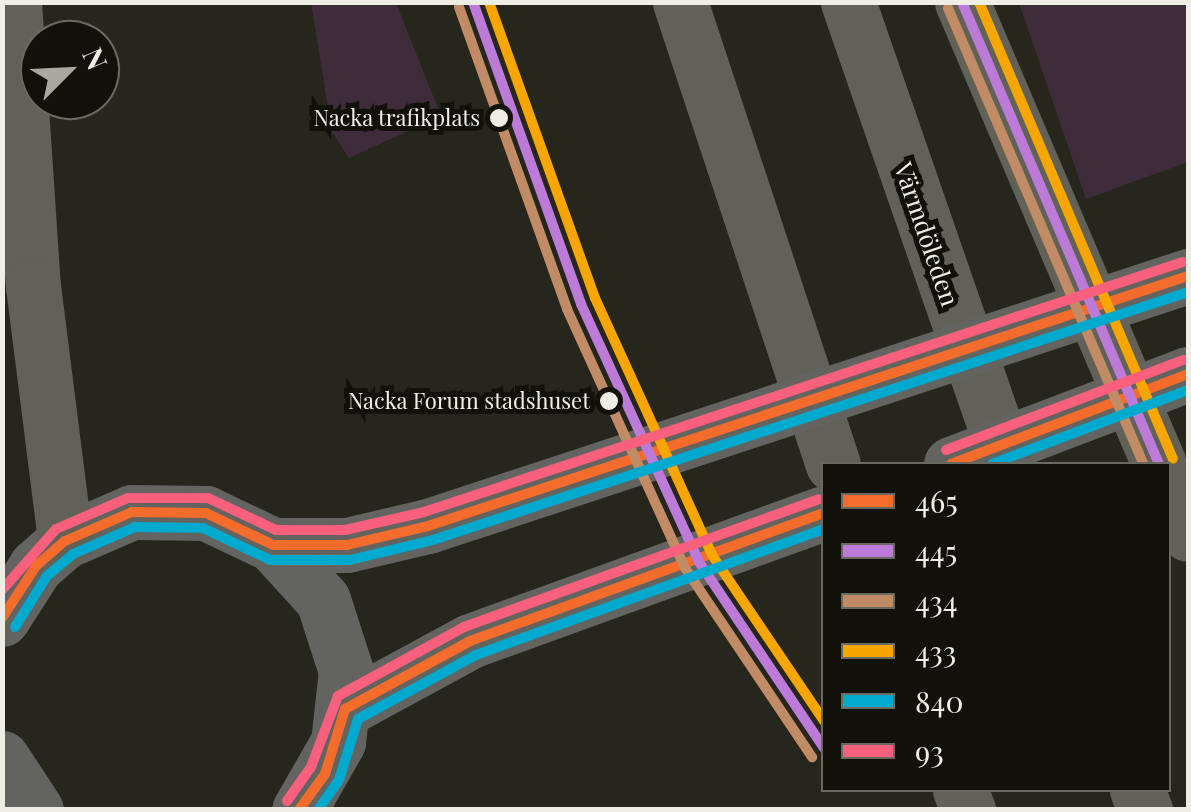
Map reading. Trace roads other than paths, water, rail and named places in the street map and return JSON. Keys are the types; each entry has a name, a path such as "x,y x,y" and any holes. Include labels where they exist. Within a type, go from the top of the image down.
{"highway":[{"path":"14,2 32,286 64,541"},
{"path":"680,2 831,462"},
{"name":"Värmdöleden","path":"848,2 1007,462"},
{"path":"962,2 1157,462"},
{"path":"1171,495 1188,534"}],"street":[{"path":"274,545 347,545 428,526 1188,276"},
{"path":"956,462 1188,374"},
{"path":"2,619 36,566 64,541 132,512 170,509 242,525 274,545 302,570 338,634 345,709 325,774 299,810"},
{"path":"345,709 470,641 821,514"},
{"path":"2,758 36,810"}],"place":[{"name":"Nacka trafikplats","path":"499,118"},
{"name":"Nacka Forum stadshuset","path":"609,401"}]}
